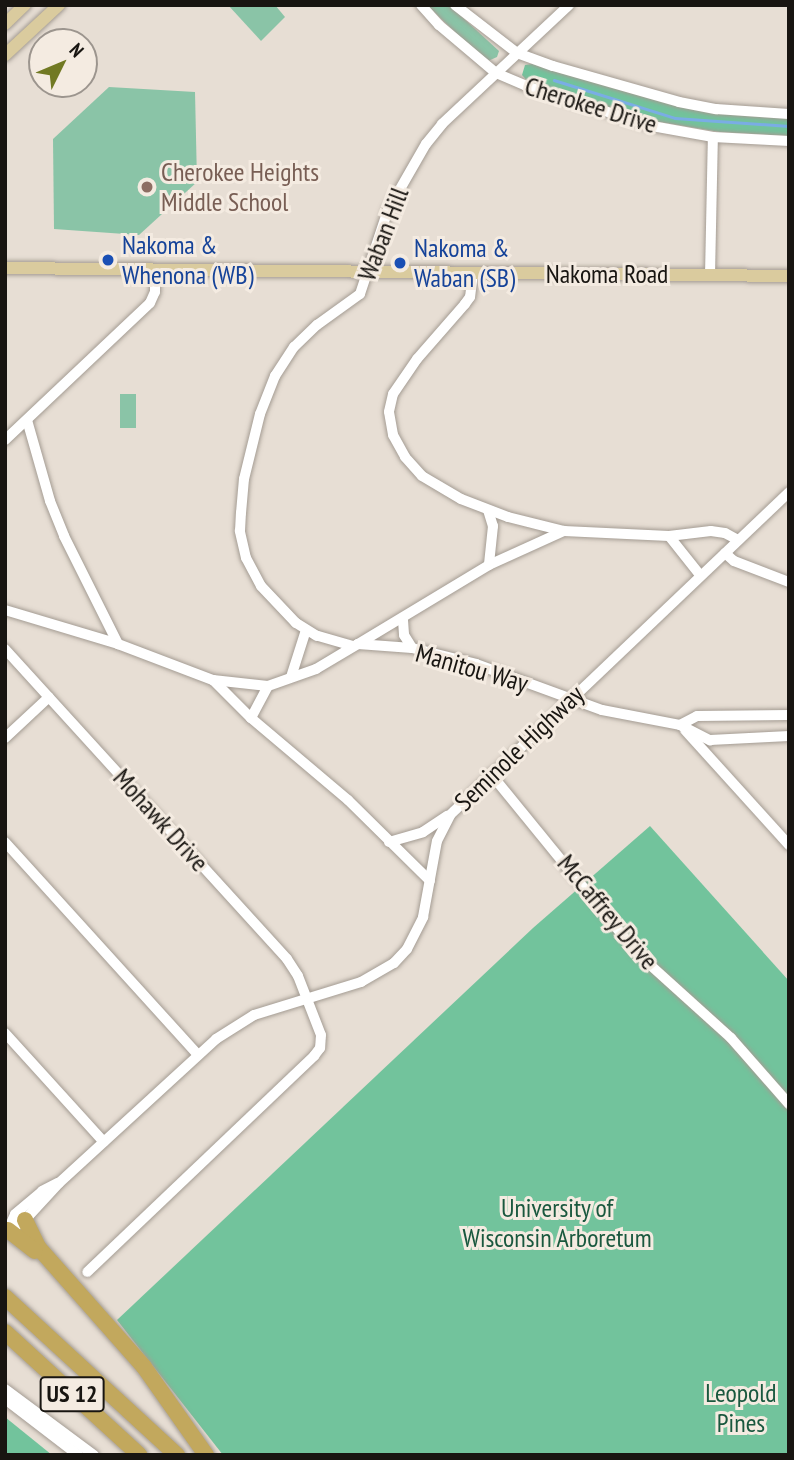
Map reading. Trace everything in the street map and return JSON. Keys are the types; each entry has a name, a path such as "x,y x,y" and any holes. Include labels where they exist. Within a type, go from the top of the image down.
{"highway":[{"path":"25,1220 33,1239 74,1290 144,1367 206,1455"},
{"path":"6,1230 74,1290"},
{"name":"US 12","path":"5,1297 177,1455"},
{"name":"US 12","path":"5,1332 139,1455"}],"main road":[{"path":"5,24 26,5"},
{"path":"5,55 59,5"},
{"name":"Nakoma Road","path":"5,268 155,272 789,276"}],"street":[{"name":"Cherokee Drive","path":"421,5 439,25 496,73 532,89 652,126 713,137 789,141"},
{"name":"Cherokee Drive","path":"455,5 517,53 606,83 679,103 716,109 789,114"},
{"name":"Waban Hill","path":"356,645 306,630 267,595 246,558 240,531 244,480 260,414 282,363 303,336 354,300 364,286 388,210 408,171 442,124 569,5"},
{"path":"710,275 713,137"},
{"path":"5,440 150,303 155,292 155,272"},
{"path":"473,274 470,297 416,359 398,386 389,412 389,423 401,451 430,482 488,510 564,531 669,536 711,531 725,533 738,541"},
{"path":"27,420 59,524 118,644"},
{"name":"Seminole Highway","path":"6,1230 25,1220 59,1183 216,1039 254,1015 361,982 394,963 415,936 423,917 437,841 450,815 789,492"},
{"path":"488,510 493,526 489,565"},
{"path":"5,610 118,644 212,680 268,686 316,668 403,620 489,565 564,531"},
{"path":"669,536 700,575"},
{"path":"725,553 734,561 789,582"},
{"path":"403,620 404,635 412,648"},
{"path":"291,677 306,630"},
{"name":"Manitou Way","path":"356,645 412,648 476,664 602,710 680,725 710,740 789,736"},
{"name":"Mohawk Drive","path":"5,649 280,950 298,975 321,1035 320,1048 313,1056 87,1272"},
{"path":"212,680 251,719 323,777 430,881"},
{"path":"251,719 268,686"},
{"path":"5,738 49,697"},
{"name":"Manitou Way","path":"680,725 697,716 789,715"},
{"path":"680,725 789,845"},
{"name":"McCaffrey Drive","path":"491,774 638,954 731,1038 789,1104"},
{"path":"389,842 423,832 450,815"},
{"path":"5,842 198,1055"},
{"path":"5,1033 104,1142"},
{"name":"Seminole Highway","path":"6,1230 15,1213 42,1191 59,1183"},
{"path":"5,1389 94,1455"},
{"path":"5,1399 78,1455"}],"green space":[{"path":"228,5 275,5 285,17 261,41"},
{"path":"427,5 449,5 499,51 497,57 488,61 482,58"},
{"path":"532,64 655,100 789,117 789,136 720,132 654,121 529,83 522,75 525,65"},
{"path":"109,87 195,92 197,182 139,235 54,229 53,139"},
{"path":"120,394 136,394 136,428 120,428"},
{"name":"University of Wisconsin Arboretum","path":"650,826 789,981 789,1455 223,1455 117,1320 533,928"},
{"path":"5,1417 52,1455 5,1455"}],"waterway":[{"path":"554,80 675,118 789,126"}],"place":[{"name":"Cherokee Heights Middle School","path":"147,187"},
{"name":"Nakoma & Whenona (WB)","path":"108,260"},
{"name":"Nakoma & Waban (SB)","path":"400,263"}],"park label":[{"name":"Leopold Pines","path":"741,1408"}]}
